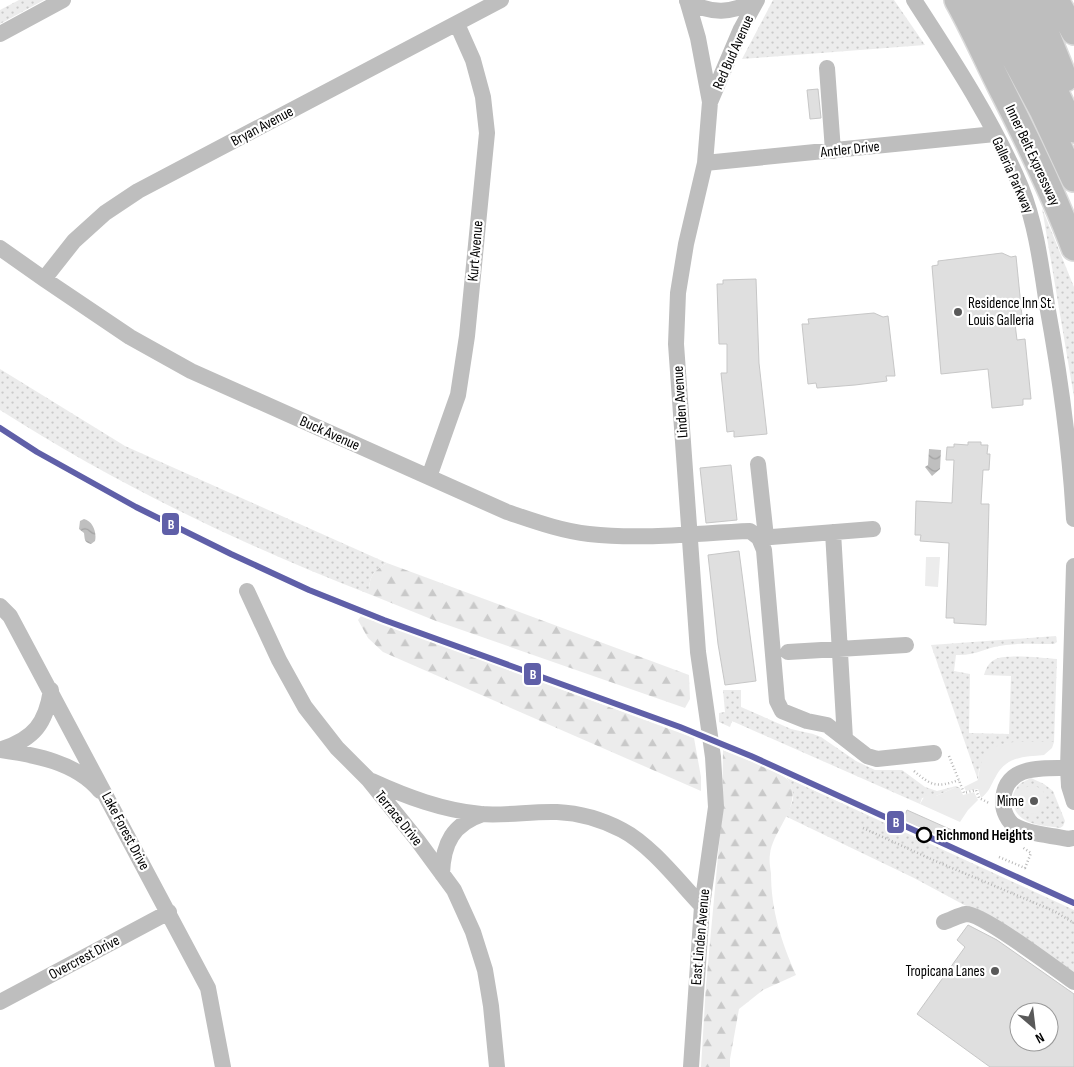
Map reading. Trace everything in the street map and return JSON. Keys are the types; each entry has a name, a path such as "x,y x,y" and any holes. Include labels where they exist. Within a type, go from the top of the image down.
{"highway":[{"path":"945,0 1002,90"},
{"path":"957,0 1002,90"},
{"path":"983,0 1035,96 1074,179"},
{"path":"1007,0 1048,76 1074,130"},
{"path":"1034,0 1074,102"},
{"path":"1056,0 1074,32"},
{"name":"Inner Belt Expressway","path":"1002,90 1047,181 1074,248"}],"street":[{"path":"0,34 63,0"},
{"name":"Bryan Avenue","path":"44,279 74,241 105,213 138,191 501,0"},
{"name":"Red Bud Avenue","path":"687,0 706,9 723,12 757,1"},
{"name":"Linden Avenue","path":"687,0 698,38 710,102 704,163 678,293 676,336 698,652 712,756 716,808"},
{"name":"Galleria Parkway","path":"914,0 958,69 995,134 1021,187 1033,222 1058,370 1071,465 1074,519"},
{"name":"Red Bud Avenue","path":"710,102 742,29 757,1"},
{"name":"Kurt Avenue","path":"429,477 458,395 467,336 487,133 483,96 473,60 458,24"},
{"path":"827,68 833,150"},
{"name":"Antler Drive","path":"704,163 995,134"},
{"name":"Buck Avenue","path":"0,248 130,337 191,371 507,512 553,528 588,534 630,536 750,531 763,538"},
{"path":"758,464 777,702 782,711 807,721 827,725 867,756 877,759 934,752"},
{"path":"763,538 873,529"},
{"path":"833,532 845,739"},
{"path":"1074,566 1068,768 1069,786 1074,802"},
{"name":"Terrace Drive","path":"247,591 279,660 305,707 337,748 368,779 418,841 454,890 469,924 485,970 498,1067"},
{"name":"Lake Forest Drive","path":"0,606 10,616 51,690 208,988 223,1067"},
{"path":"788,652 906,645"},
{"path":"0,750 19,743 31,735 48,707 51,690"},
{"path":"0,750 30,754 74,770 93,784 113,807"},
{"path":"1068,768 1031,769 1020,772 1009,781 1003,794 1003,806 1006,816 1013,825 1024,830 1068,839 1074,838"},
{"path":"368,779 406,796 449,810 483,814 558,812 594,818 623,830 646,847 702,906"},
{"name":"East Linden Avenue","path":"691,1067 702,906 716,808"},
{"path":"442,874 446,848 455,830 469,819 483,814"},
{"name":"Overcrest Drive","path":"0,1002 169,912"},
{"path":"944,922 968,914 979,918 1006,934 1074,982"}],"path":[{"path":"908,755 909,765 912,770 931,783 940,786 959,780"},
{"path":"952,761 964,793 976,790 982,801 990,803"},
{"path":"863,828 1054,911 1074,923"},
{"path":"998,857 1025,868 1031,853 1029,850 1019,846"}],"green space":[{"path":"19,0 44,0 0,24 0,10"},
{"path":"773,0 894,0 925,45 742,59"},
{"path":"1042,208 1074,287 1074,397"},
{"path":"0,369 125,446 387,563 372,576 369,594 273,555 134,488 88,463 0,410"},
{"path":"926,557 940,557 938,587 925,586"},
{"path":"387,563 689,675 690,699 685,708 436,621 369,594 372,576"},
{"path":"361,616 694,738 701,777 701,791 383,652 368,638 358,620"},
{"path":"1056,636 1057,642 1054,644 1006,645 969,654 956,655 954,671 970,674 969,733 1009,734 1011,676 984,675 991,662 996,659 1009,657 1057,659 1054,742 1003,744 979,769 978,780 931,645"},
{"path":"723,690 741,690 741,707 791,729 821,737 856,761 875,770 902,770 925,787 937,791 956,786 960,788 954,788 936,796 922,798 920,804 732,721 730,727 719,722 719,713 725,712"},
{"path":"1014,742 1054,742 1052,748 1044,755 1016,759 1004,765 988,791 981,798 978,789 966,791 964,787 978,780 981,764 987,753 997,746"},
{"path":"723,750 784,777 788,780 792,789 790,807 772,845 770,861 775,913 781,938 796,975 763,990 739,1009 730,1067 701,1067 706,985 722,813"},
{"path":"787,778 1074,910 1074,974 1007,928 914,878 785,816 793,797"},
{"path":"1031,778 1053,791 1065,821 1060,828 1038,825 1029,822 1017,814 1013,805 1013,795 1021,783"},
{"path":"1032,786 1042,790 1046,800 1042,810 1032,814 1022,810 1018,800 1022,790"},
{"path":"954,788 960,788 963,795 974,792 978,800 960,822 920,804 927,792 936,796"}],"water":[{"path":"929,449 941,450 940,469 932,476 925,467 928,465"},
{"path":"84,519 90,522 95,531 95,541 91,544 86,541 84,533 79,529 80,521"}],"building":[{"path":"818,89 821,118 810,119 807,90"},
{"path":"1002,253 1011,257 1016,256 1022,316 1014,316 1017,340 1025,339 1031,399 1023,399 1023,405 992,408 988,369 941,374 932,266 938,265 938,261"},
{"path":"756,279 759,363 767,434 734,437 734,431 727,432 721,373 727,373 727,344 719,344 717,284 723,284 723,280"},
{"path":"874,313 883,317 888,316 895,376 886,376 887,381 855,385 817,388 816,383 808,384 802,324 809,324 808,319"},
{"path":"968,442 981,442 981,445 988,445 987,454 990,454 989,470 983,470 981,504 989,504 986,625 954,623 954,618 946,618 949,543 920,541 921,535 915,535 916,501 952,503 954,460 946,460 947,447 954,447 954,444 968,445"},
{"path":"731,465 737,520 706,523 700,468"},
{"path":"739,551 756,681 725,685 718,644 708,555"},
{"path":"907,810 954,831 949,841 903,820"},
{"name":"Tropicana Lanes","path":"968,925 997,940 1074,994 1074,1067 990,1067 917,1014 965,947 957,940"}],"transit line":[{"name":"B","path":"0,428 37,452 136,507 309,590 384,620 680,727 751,756 1074,903"}],"place":[{"name":"Residence Inn St. Louis Galleria","path":"958,312"},
{"name":"Mime","path":"1034,801"},
{"name":"Richmond Heights","path":"924,835"},
{"name":"Tropicana Lanes","path":"995,971"}]}
